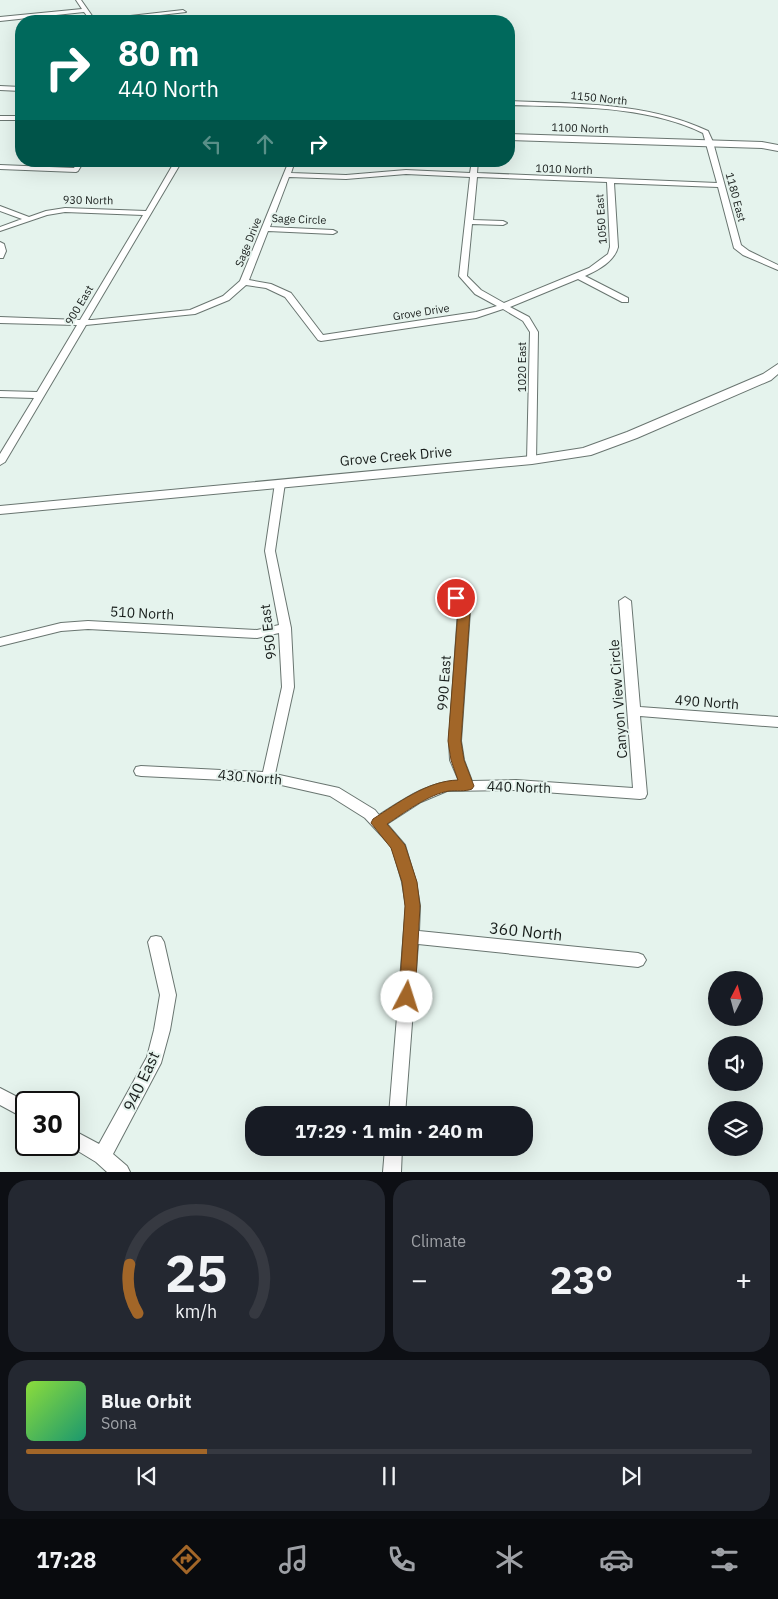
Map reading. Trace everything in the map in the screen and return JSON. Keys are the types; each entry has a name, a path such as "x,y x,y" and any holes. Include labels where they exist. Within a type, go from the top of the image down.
{"street":[{"path":"79,0 87,0"},
{"path":"79,0 89,15"},
{"path":"43,15 86,10"},
{"path":"154,15 183,12"},
{"path":"0,20 15,18"},
{"path":"0,88 15,89"},
{"name":"1150 North","path":"515,102 609,107 685,122 706,132 710,145"},
{"path":"0,118 15,118"},
{"name":"1100 North","path":"515,137 650,142 659,145 762,145 778,148"},
{"name":"1100 North","path":"710,145 760,149 778,153"},
{"name":"1180 East","path":"710,145 737,246 746,254 778,268"},
{"path":"0,167 76,170 78,167"},
{"name":"900 East","path":"0,462 175,167"},
{"name":"Sage Drive","path":"0,320 81,324 192,312 226,298 244,282 289,167"},
{"name":"1020 East","path":"475,167 463,276 478,292 526,319 534,332 532,460"},
{"name":"1010 North","path":"286,175 346,177 406,172 721,185"},
{"name":"1050 East","path":"610,181 614,247 612,254"},
{"path":"0,208 28,219"},
{"name":"930 North","path":"0,229 55,211 72,209 149,212"},
{"path":"468,222 503,223"},
{"name":"Sage Circle","path":"265,229 333,232"},
{"path":"0,244 2,251 0,256"},
{"name":"Grove Drive","path":"244,282 268,286 288,295 321,338 476,315 579,276 601,265 612,254"},
{"path":"579,276 625,300"},
{"name":"Grove Creek Drive","path":"0,510 532,460 586,452 632,435 767,377 778,368"},
{"path":"0,394 39,395"},
{"name":"950 East","path":"268,777 288,687 284,628 270,551 280,483"},
{"name":"990 East","path":"448,584 464,611 454,741 457,760 467,786"},
{"name":"Canyon View Circle","path":"625,601 640,794"},
{"name":"510 North","path":"0,642 61,627 88,626 257,634 284,628"},
{"name":"490 North","path":"634,711 778,722"},
{"name":"430 North","path":"141,771 268,777 334,792 370,814 398,845 410,882 413,906 398,1106"},
{"name":"440 North","path":"378,823 416,798 446,786 516,785 640,794"},
{"name":"360 North","path":"411,937 638,960"},
{"name":"940 East","path":"102,1156 155,1058 168,994 156,942"},
{"path":"0,1096 15,1105"},
{"path":"80,1143 102,1156 121,1172"},
{"path":"392,1172 393,1156"}],"route":[{"path":"407,997 413,906 410,882 398,845 378,823 416,798 446,786 467,786 457,760 454,741 464,611 456,598"}]}
